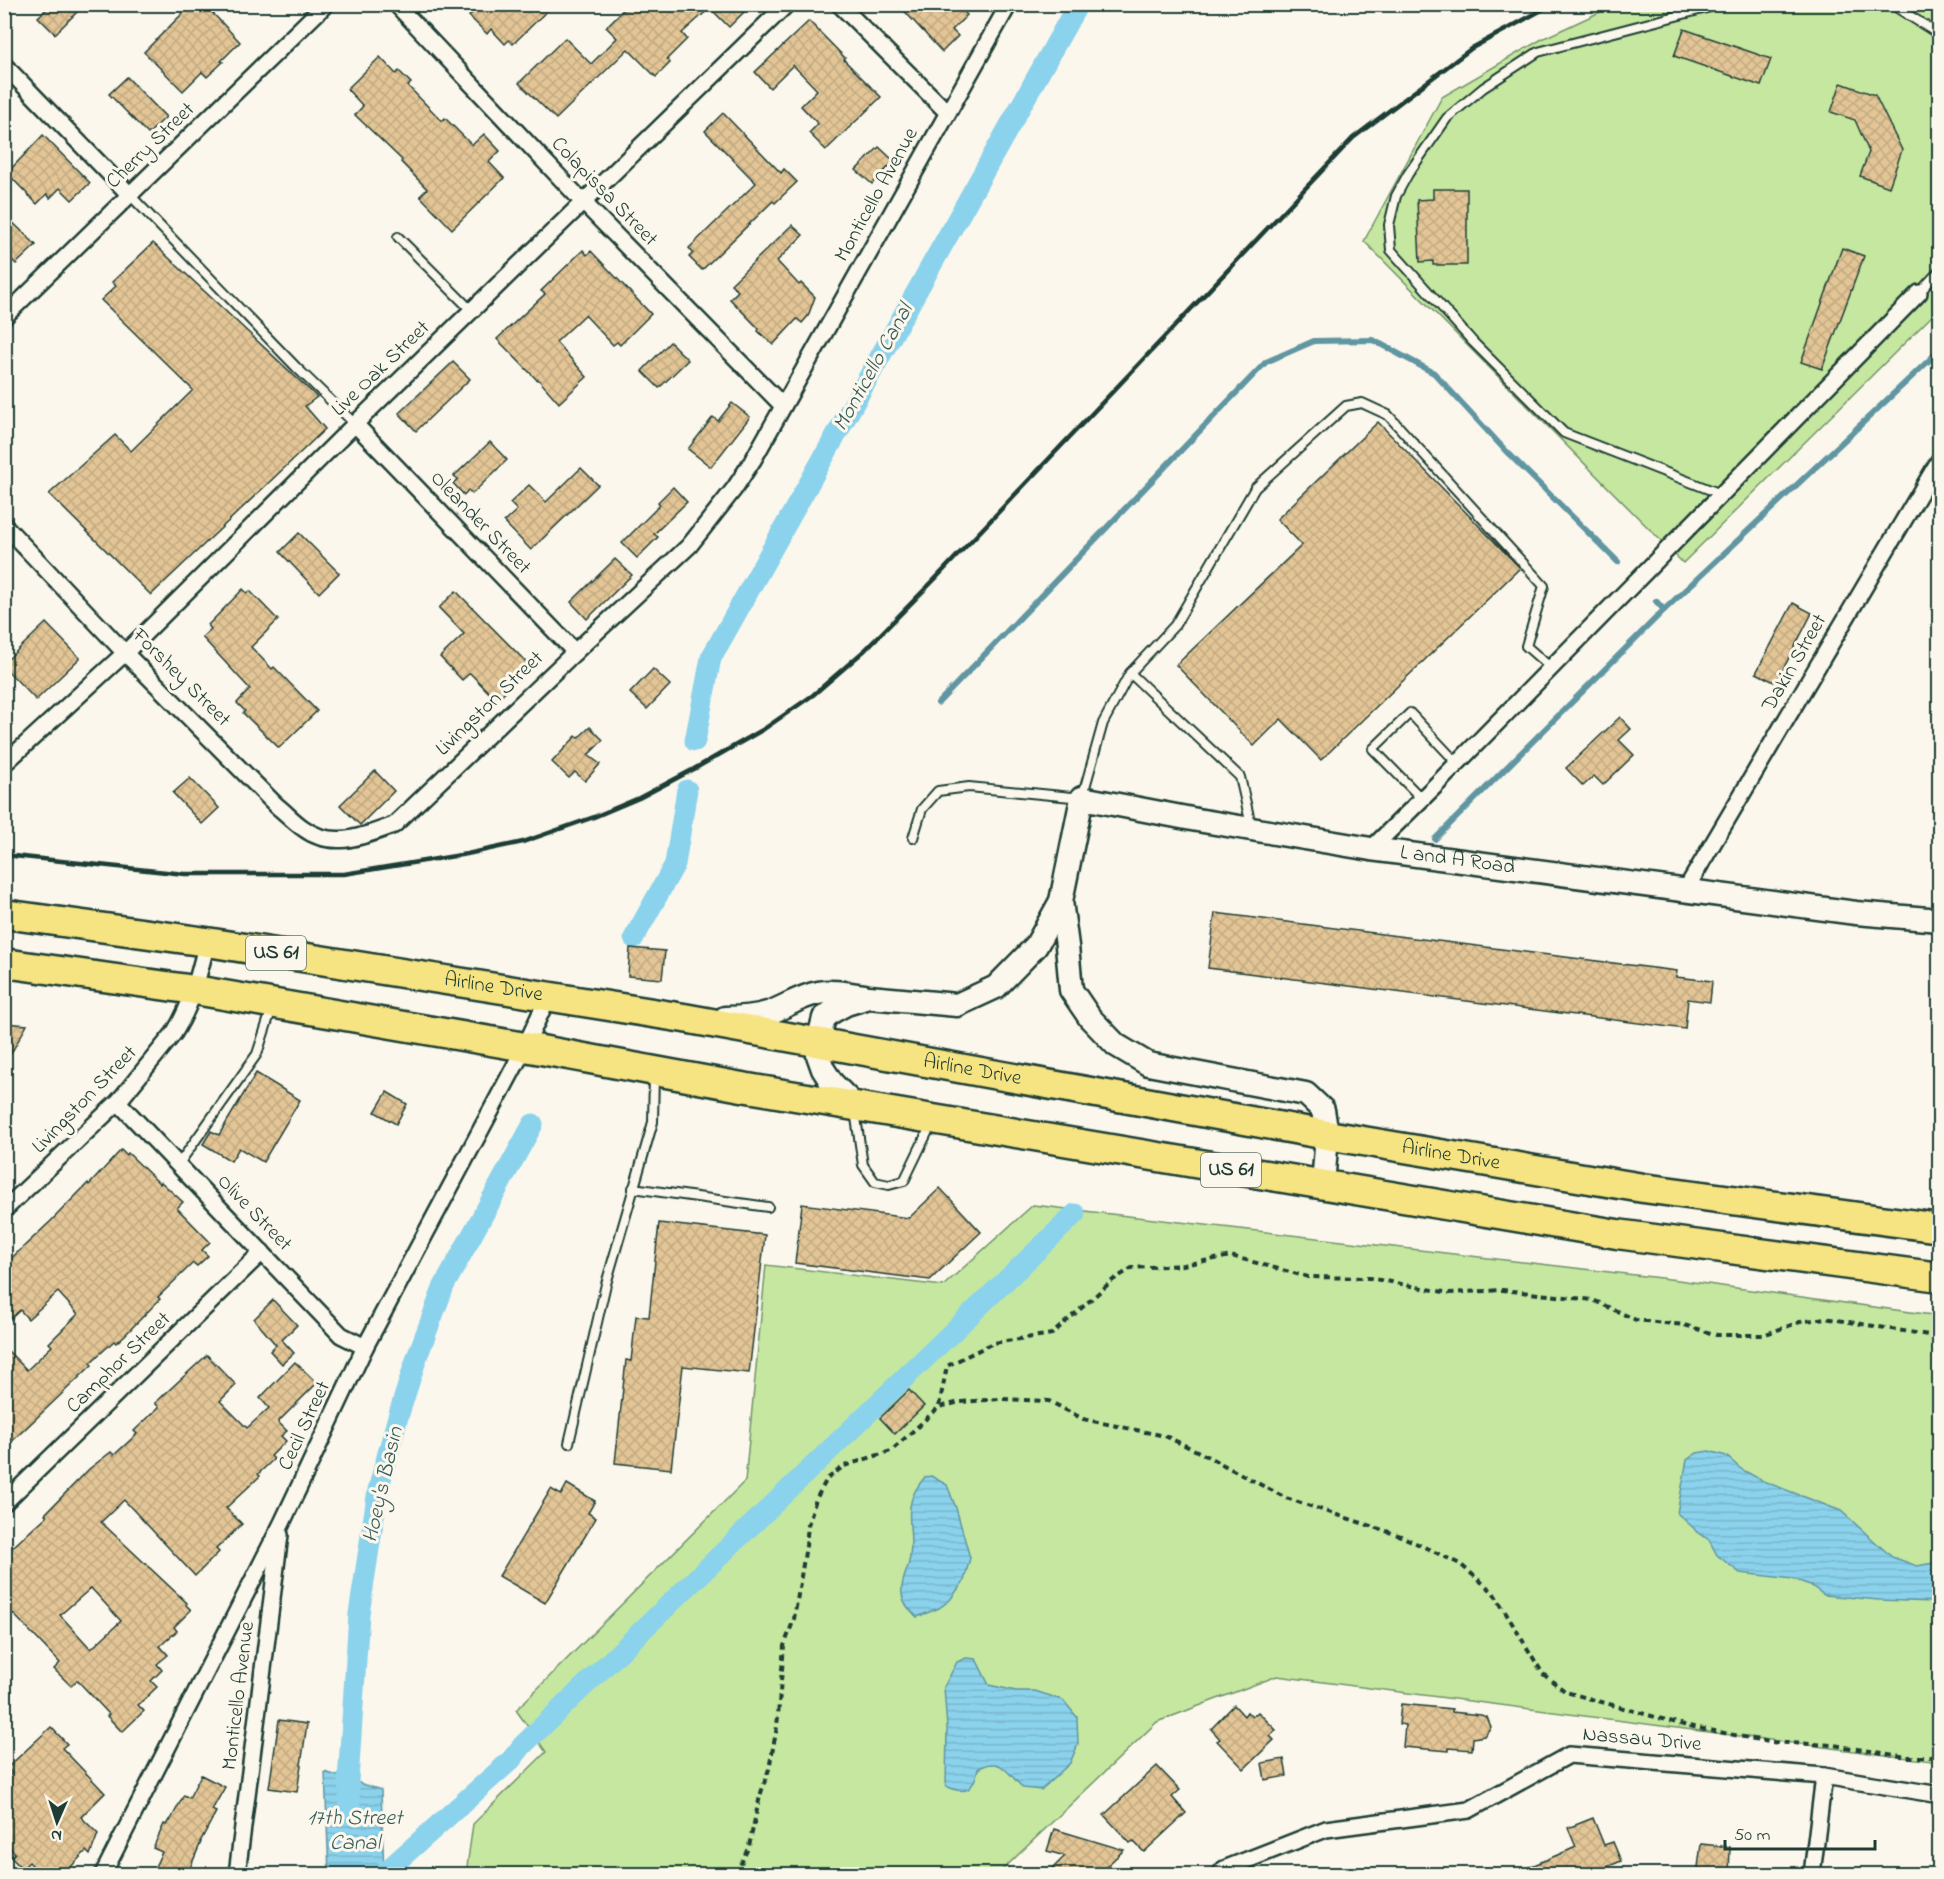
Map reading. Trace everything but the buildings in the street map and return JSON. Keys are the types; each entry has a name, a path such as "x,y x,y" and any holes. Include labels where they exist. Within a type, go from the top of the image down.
{"highway":[{"name":"Airline Drive","path":"4,914 207,942 684,1018 1327,1135 1643,1188 1940,1228"},
{"name":"US 61","path":"4,963 195,990 855,1106 1617,1234 1940,1277"}],"street":[{"name":"Cherry Street","path":"4,317 326,4"},
{"name":"Colapissa Street","path":"396,4 583,201 783,406"},
{"name":"Live Oak Street","path":"4,764 125,653 471,310 787,4"},
{"path":"839,4 947,112"},
{"name":"Monticello Avenue","path":"657,575 689,546 716,514 753,459 1009,4"},
{"path":"4,65 130,195"},
{"path":"1371,849 1919,292"},
{"name":"Oleander Street","path":"355,424 575,652"},
{"name":"Dakin Street","path":"1686,889 1940,459"},
{"name":"Forshey Street","path":"4,525 125,653 277,806 304,829 319,837 341,841"},
{"name":"Livingston Street","path":"341,841 361,837 394,825 657,575"},
{"path":"684,1018 753,1017 818,993 834,992 957,1005 996,987 1036,946 1060,901 1082,798"},
{"name":"L and A Road","path":"1082,798 1252,830 1371,849 1856,913 1940,920"},
{"path":"1060,901 1071,990 1090,1018 1116,1045 1148,1064 1306,1094 1323,1110 1327,1135 1323,1185"},
{"name":"Livingston Street","path":"4,1210 118,1102 174,1033 182,1022 195,990 207,942"},
{"name":"Cecil Street","path":"103,1875 282,1523 365,1347 525,1047 548,997"},
{"path":"855,1106 832,1083 823,1069 818,1055 818,1042 824,1018 846,1004 868,997"},
{"name":"Olive Street","path":"118,1102 341,1335 365,1347"},
{"name":"Camphor Street","path":"4,1503 262,1252"},
{"name":"Monticello Avenue","path":"237,1875 282,1523"},
{"name":"Nassau Drive","path":"1220,1875 1224,1869 1326,1829 1469,1810 1569,1755 1824,1776 1940,1795"},
{"path":"1812,1875 1824,1776"}],"lane":[{"path":"1721,494 1564,434 1473,342 1391,250 1389,225 1396,196 1408,174 1448,118 1483,88 1538,52 1722,4"},
{"path":"1891,4 1940,35"},
{"path":"130,195 296,367 355,424"},
{"path":"398,237 471,310"},
{"path":"1919,292 1940,270"},
{"path":"913,838 922,809 938,790 969,786 1082,798 1103,723 1131,673 1175,625 1255,488 1346,406 1362,403 1388,415 1544,586 1527,646 1551,668"},
{"path":"1131,673 1240,777 1252,830"},
{"path":"1422,799 1373,749 1410,713 1457,764"},
{"path":"178,1165 257,1054 274,1004"},
{"path":"569,1443 606,1284 653,1122 654,1071"},
{"path":"855,1106 863,1165 875,1182 889,1185 904,1181 934,1119"},
{"path":"633,1188 768,1207"}],"path":[{"path":"939,1407 947,1366 993,1343 1052,1334 1113,1280 1132,1268 1183,1265 1231,1256 1308,1277 1369,1278 1449,1293 1503,1290 1593,1300 1636,1320 1684,1325 1717,1335 1763,1335 1800,1322 1825,1318 1940,1337"},
{"path":"736,1875 749,1846 760,1796 769,1769 777,1727 783,1646 794,1619 808,1525 816,1499 827,1479 844,1466 891,1451 939,1407 960,1402 1000,1399 1049,1401 1083,1419 1165,1436 1286,1498 1401,1536 1460,1564 1493,1592 1543,1674 1566,1692 1684,1725 1768,1742 1833,1744 1907,1757 1940,1755"}],"green space":[{"path":"1615,5 1939,5 1939,309 1683,563 1364,241 1442,97 1542,39"},
{"path":"1033,1205 1678,1280 1939,1316 1939,1762 1277,1676 1157,1722 998,1874 466,1874 473,1824 546,1752 516,1710 745,1481 766,1265 943,1286"}],"water":[{"path":"1709,1451 1726,1456 1741,1469 1763,1481 1841,1511 1892,1557 1917,1566 1939,1562 1939,1600 1934,1602 1879,1600 1824,1595 1810,1585 1793,1579 1740,1573 1717,1555 1709,1540 1677,1513 1687,1460 1697,1453"},
{"path":"931,1476 947,1485 970,1558 964,1581 950,1600 939,1608 917,1617 904,1601 902,1586 911,1550 910,1509 912,1499 925,1477"},
{"path":"966,1658 976,1659 989,1685 1016,1691 1035,1691 1063,1700 1077,1717 1078,1744 1070,1763 1041,1790 1023,1788 1003,1768 992,1764 978,1769 974,1782 964,1791 946,1786 947,1728 944,1687 957,1662"},
{"name":"17th Street Canal","path":"325,1772 381,1790 384,1874 329,1874"}],"waterway":[{"name":"Monticello Canal","path":"695,741 711,658 1078,4"},
{"path":"938,703 1266,362 1314,341 1373,340 1434,373 1505,450 1618,562"},
{"path":"1435,839 1664,610 1940,350"},
{"path":"1656,601 1664,610"},
{"path":"634,938 675,864 687,790"},
{"name":"Hoey's Basin","path":"350,1808 348,1781 359,1614 378,1490 417,1357 444,1286 533,1124"},
{"path":"383,1874 511,1760 523,1745 1075,1214"}],"railway":[{"path":"4,855 185,874 344,874 467,854 523,842 594,817 639,798 694,769 764,729 813,695 865,650 1353,138 1472,48 1553,4"}]}
